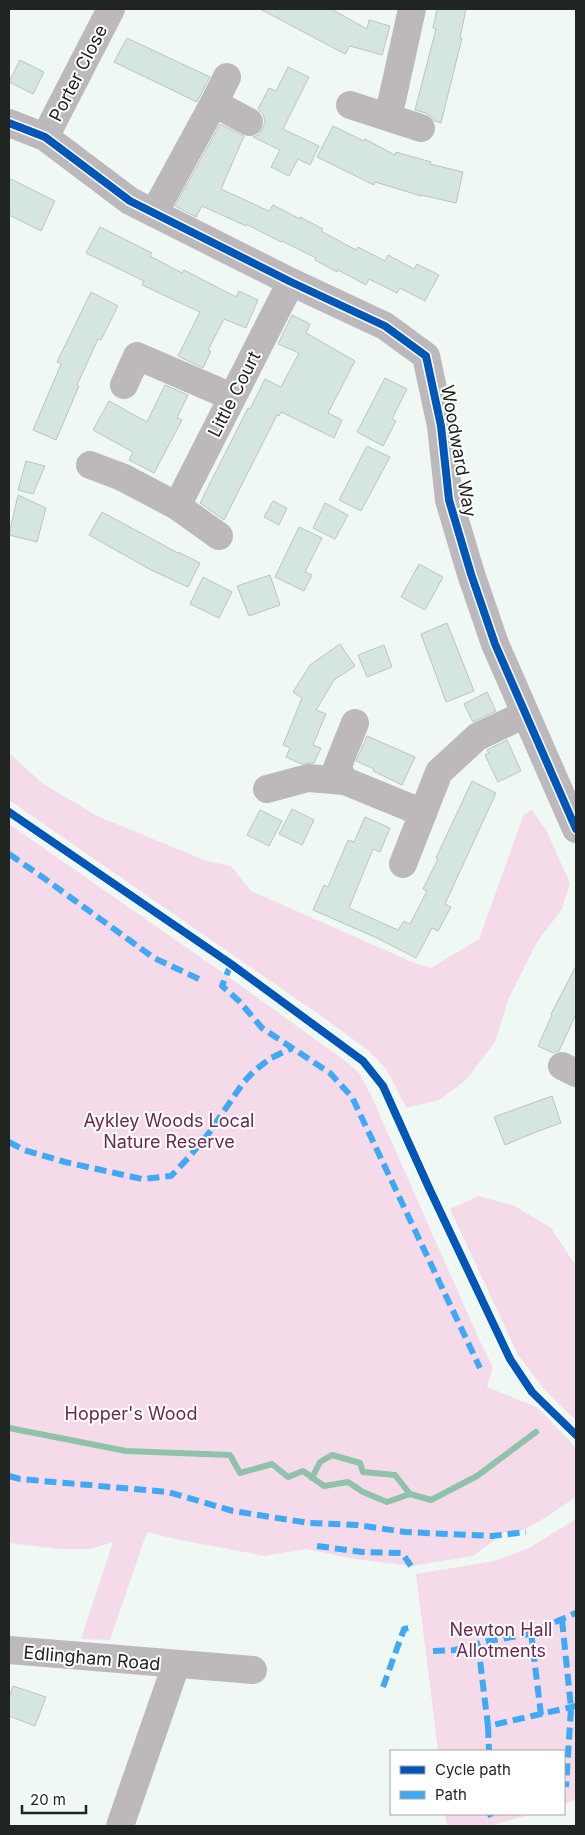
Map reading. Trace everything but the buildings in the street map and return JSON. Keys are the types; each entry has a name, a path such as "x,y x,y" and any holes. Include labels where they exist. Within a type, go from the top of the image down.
{"street":[{"name":"Porter Close","path":"45,137 111,9"},
{"path":"387,116 412,9"},
{"path":"154,213 227,77"},
{"path":"214,103 249,122"},
{"path":"350,104 421,128"},
{"name":"Woodward Way","path":"9,123 45,137 130,201 290,282 385,326 426,356 441,426 449,500 471,574 495,644 576,829"},
{"name":"Little Court","path":"177,506 290,282"},
{"path":"124,385 137,356 232,397"},
{"path":"90,465 122,476 177,506 219,536"},
{"path":"403,864 439,772 477,738 525,714"},
{"path":"345,781 337,768 355,723"},
{"path":"267,789 308,778 345,781 423,813"},
{"name":"Edlingham Road","path":"9,1650 253,1670"},
{"name":"Edlingham Road","path":"120,1826 176,1665"}],"green space":[{"path":"9,753 42,783 97,816 207,861 231,866 251,891 417,964 431,968 479,939 524,814 532,810 546,830 570,883 562,909 537,942 509,998 495,1042 466,1080 439,1100 406,1108 387,1070 369,1051 9,800"},
{"path":"9,824 216,968 344,1060 359,1073 371,1095 493,1367 487,1387 537,1407 569,1440 576,1449 576,1497 545,1518 520,1531 505,1532 473,1556 411,1566 355,1559 306,1549 265,1556 147,1532 110,1640 81,1639 113,1542 90,1549 58,1549 9,1543"},
{"path":"478,1196 515,1206 551,1228 576,1266 576,1421 544,1389 518,1355 450,1209"},
{"name":"Newton Hall Allotments","path":"576,1519 576,1800 565,1804 565,1750 438,1750 416,1574 494,1561 531,1547"},
{"path":"445,1815 528,1815 490,1826 447,1826"}],"waterway":[{"path":"9,1428 126,1451 230,1455 240,1473 272,1464 288,1477 303,1471 324,1486 348,1482 363,1492 387,1502 410,1494 431,1500 477,1476 536,1432"},
{"path":"312,1478 320,1462 332,1455 360,1463 363,1472 395,1475 410,1494"}],"marked path":[{"path":"9,854 154,958 199,979"},
{"path":"231,964 222,986 239,1001 262,1028 330,1073 352,1097 480,1368"},
{"path":"9,1142 24,1150 65,1162 142,1179 171,1176 209,1133 243,1083 254,1071 271,1058 292,1048"},
{"path":"9,1476 20,1479 168,1492 233,1511 309,1523 357,1525 405,1532 492,1536 526,1532"},
{"path":"317,1546 362,1552 402,1553 411,1566"},
{"path":"433,1651 455,1650 488,1641 525,1635 576,1613"},
{"path":"562,1620 571,1708 566,1787"},
{"path":"383,1687 404,1629 414,1627"},
{"path":"531,1632 541,1715"},
{"path":"478,1644 488,1726 576,1706"},
{"path":"488,1726 489,1750"}],"cycle path":[{"path":"9,123 45,137 130,201 291,282 385,326 426,356 441,426 449,500 471,574 495,644 576,829"},
{"path":"9,812 231,964 363,1061 383,1086 510,1359 532,1392 576,1435"}],"park label":[{"name":"Aykley Woods Local Nature Reserve","path":"169,1130"},
{"name":"Hopper's Wood","path":"131,1413"}]}
